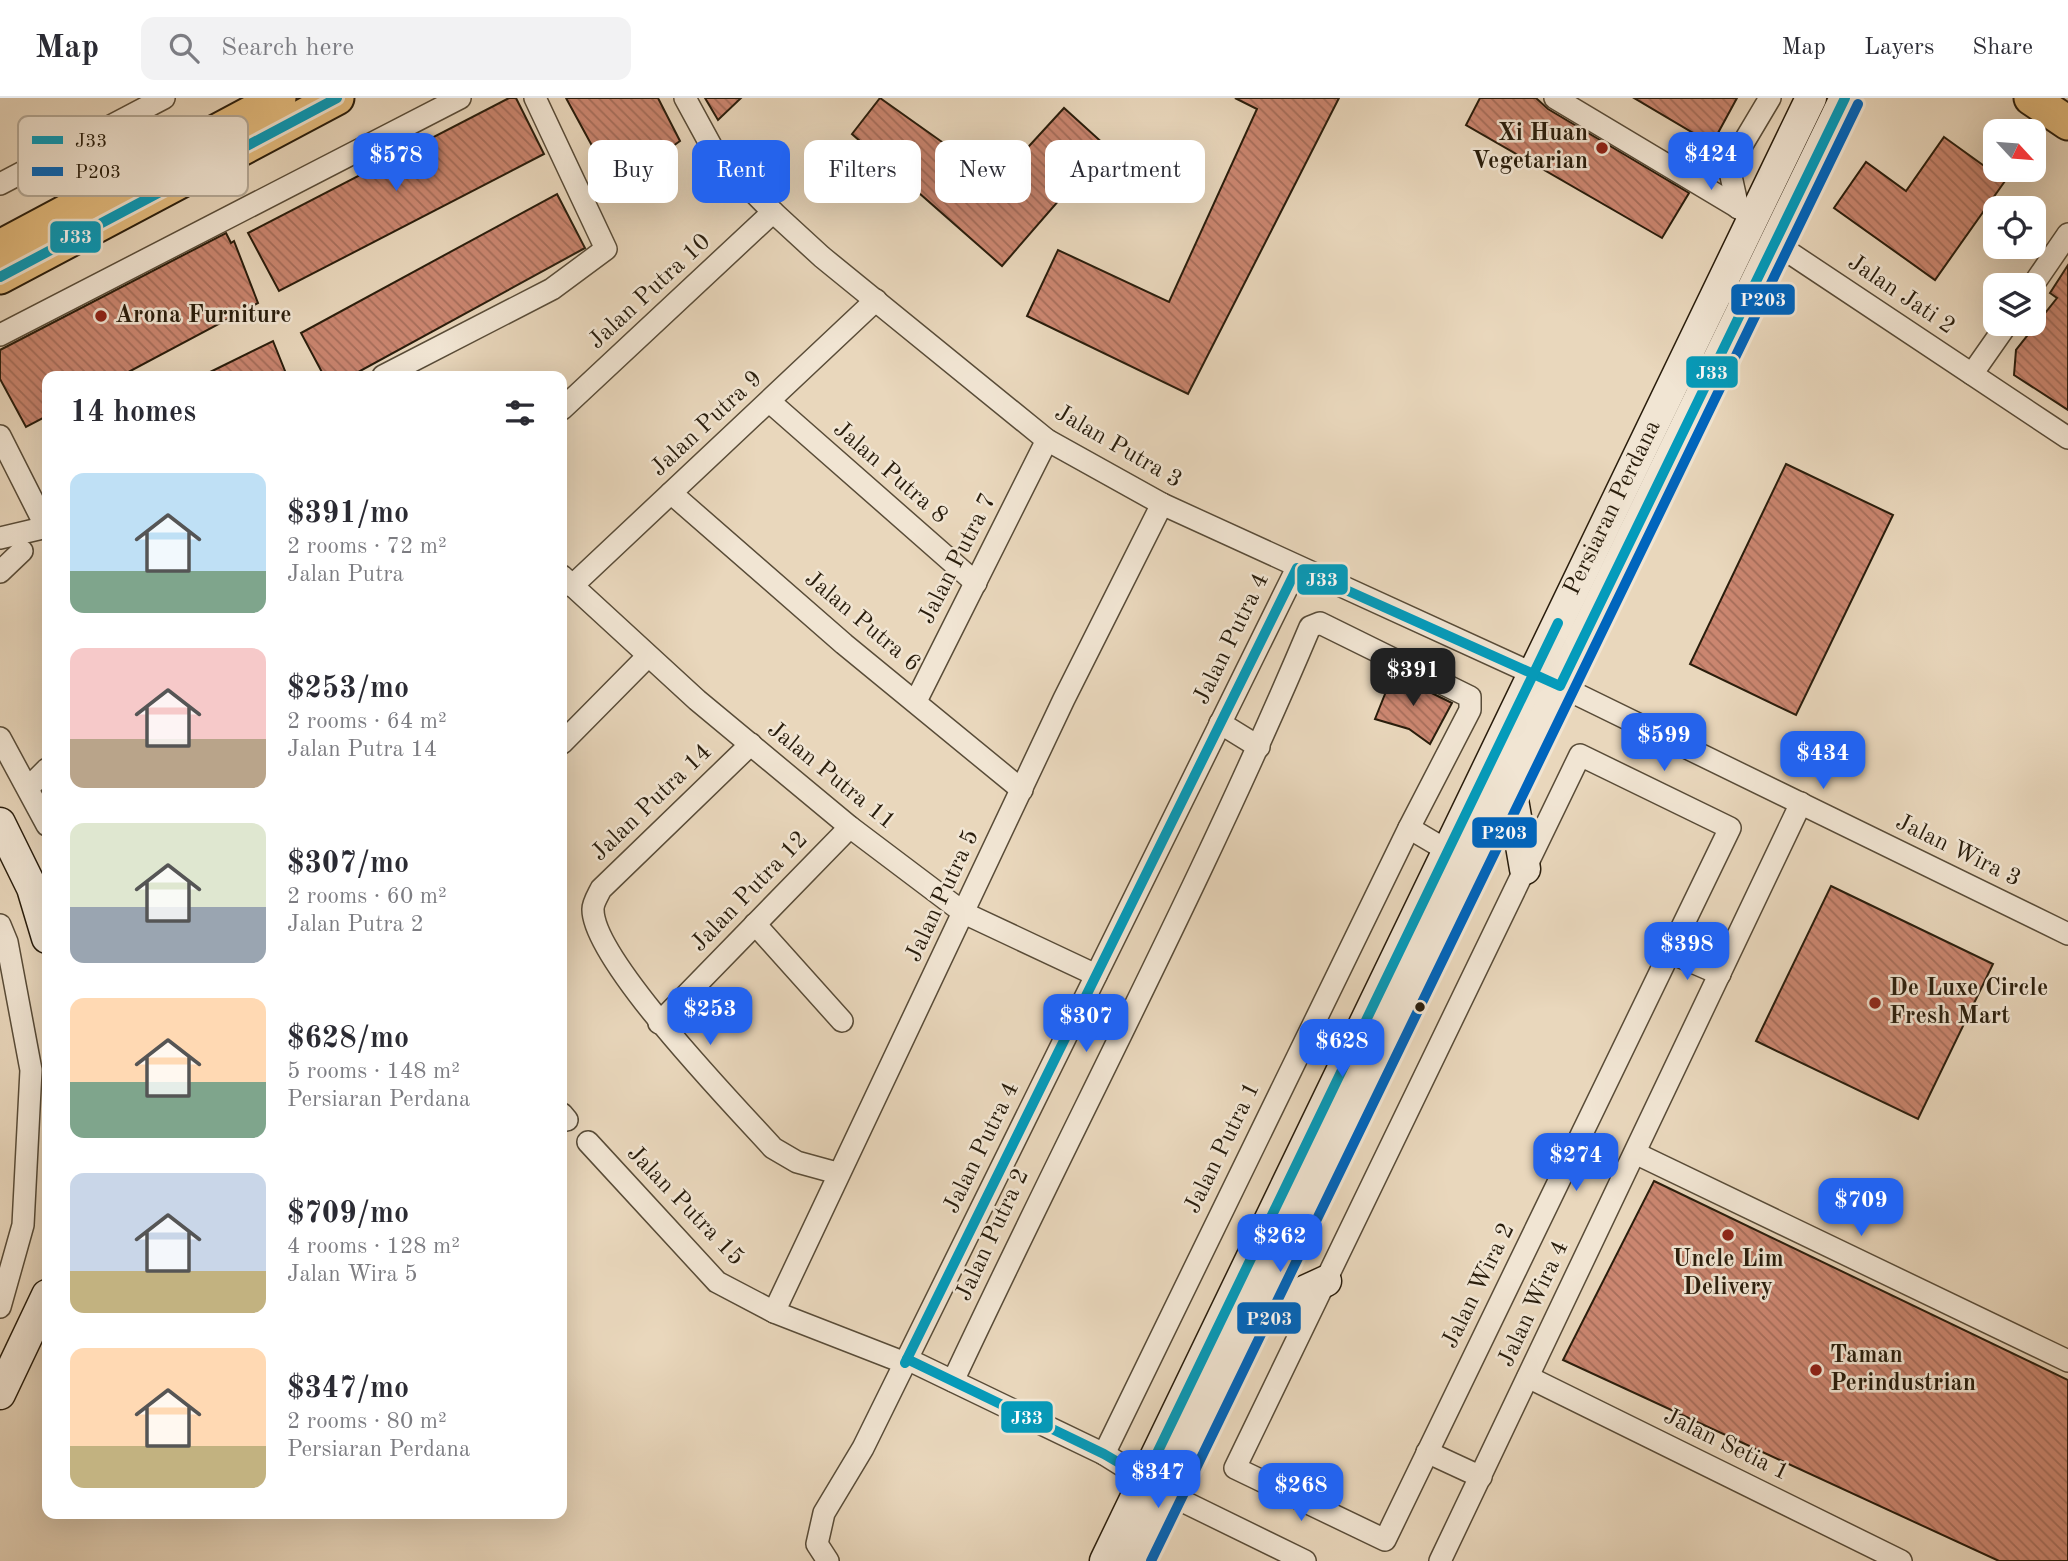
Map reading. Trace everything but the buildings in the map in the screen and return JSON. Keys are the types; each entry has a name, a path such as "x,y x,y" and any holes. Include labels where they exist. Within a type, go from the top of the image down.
{"main road":[{"path":"245,116 279,98"},
{"path":"248,145 337,98"},
{"name":"Persiaran Perdana","path":"1135,1561 1157,1486 1448,851 1534,673 1746,213 1811,98"},
{"name":"Persiaran Perdana","path":"1105,1561 1157,1486 1256,1312 1845,98"},
{"path":"2031,98 2068,123"},
{"path":"0,247 95,196"},
{"path":"0,277 152,196"},
{"path":"1511,788 1525,869"},
{"path":"0,823 32,888 42,921"},
{"path":"1256,1312 1325,1281"},
{"path":"0,1394 42,1306"}],"street":[{"path":"130,116 164,98"},
{"path":"0,335 460,98"},
{"path":"393,371 552,289 606,249 536,98"},
{"name":"Jalan Putra 3","path":"685,98 715,153 773,212 1047,440 1162,504 1560,686"},
{"path":"1555,98 1746,213"},
{"path":"1685,175 1729,167 1770,98"},
{"path":"1729,167 1746,213"},
{"path":"0,184 18,175"},
{"name":"Jalan Putra 10","path":"567,405 773,212"},
{"path":"2041,273 2068,234"},
{"name":"Jalan Jati 2","path":"1775,243 2068,438"},
{"name":"Jalan Putra 9","path":"567,581 671,493 876,300"},
{"path":"1972,374 1999,336"},
{"name":"Jalan Putra 8","path":"770,402 976,583"},
{"path":"0,436 42,519"},
{"name":"Jalan Putra 7","path":"916,701 1047,440"},
{"name":"Jalan Putra 6","path":"671,493 844,644 1022,789"},
{"name":"Jalan Putra 5","path":"774,1312 837,1173 964,913 1064,699 1162,504"},
{"path":"0,538 42,528"},
{"path":"0,572 22,551"},
{"name":"Jalan Putra 4","path":"828,1561 817,1544 824,1513 863,1448 1297,568"},
{"name":"Jalan Putra 11","path":"567,581 648,656 850,827 964,913 1096,975"},
{"name":"Jalan Putra 2","path":"953,1381 1079,1114 1259,747 1310,627 1320,623 1470,697"},
{"path":"567,738 648,656"},
{"name":"Jalan Wira 3","path":"1560,686 2068,934"},
{"name":"Jalan Putra 1","path":"1104,1454 1409,828 1470,710 1470,697"},
{"path":"1220,723 1259,747"},
{"path":"0,738 42,814"},
{"name":"Jalan Putra 14","path":"751,744 601,889 593,908 597,927 659,1023 773,1148 797,1162 837,1173"},
{"name":"Jalan Wira 2","path":"1325,1281 1235,1468 1385,1540 1730,828 1580,755 1525,869"},
{"path":"29,787 42,774"},
{"name":"Jalan Wira 4","path":"1440,1561 1801,803"},
{"name":"Jalan Putra 12","path":"659,1023 850,827"},
{"path":"1409,828 1448,851"},
{"path":"1325,1281 1525,869"},
{"path":"755,924 842,1021"},
{"path":"0,925 7,942 31,1070 23,1225 0,1307"},
{"path":"1670,952 1720,974"},
{"name":"Jalan Putra 15","path":"588,1142 717,1282 774,1312 953,1381 1104,1454 1157,1486 1305,1561"},
{"path":"1635,1153 2068,1361"},
{"name":"Jalan Setia 1","path":"1528,1377 1901,1561"},
{"path":"1427,1452 1481,1477"}],"transit line":[{"name":"J33","path":"248,145 337,98"},
{"name":"J33","path":"905,1363 1297,568 1560,686 1845,98"},
{"name":"P203","path":"1151,1561 1858,104"},
{"name":"J33","path":"0,277 152,196"},
{"name":"J33","path":"1145,1478 1558,623"},
{"name":"J33","path":"907,1359 1104,1454 1145,1478"}],"place":[{"name":"Xi Huan Vegetarian","path":"1602,148"},
{"name":"Arona Furniture","path":"101,316"},
{"name":"De Luxe Circle Fresh Mart","path":"1875,1003"},
{"name":"Uncle Lim Delivery","path":"1728,1235"},
{"name":"Taman Perindustrian","path":"1816,1370"}]}
